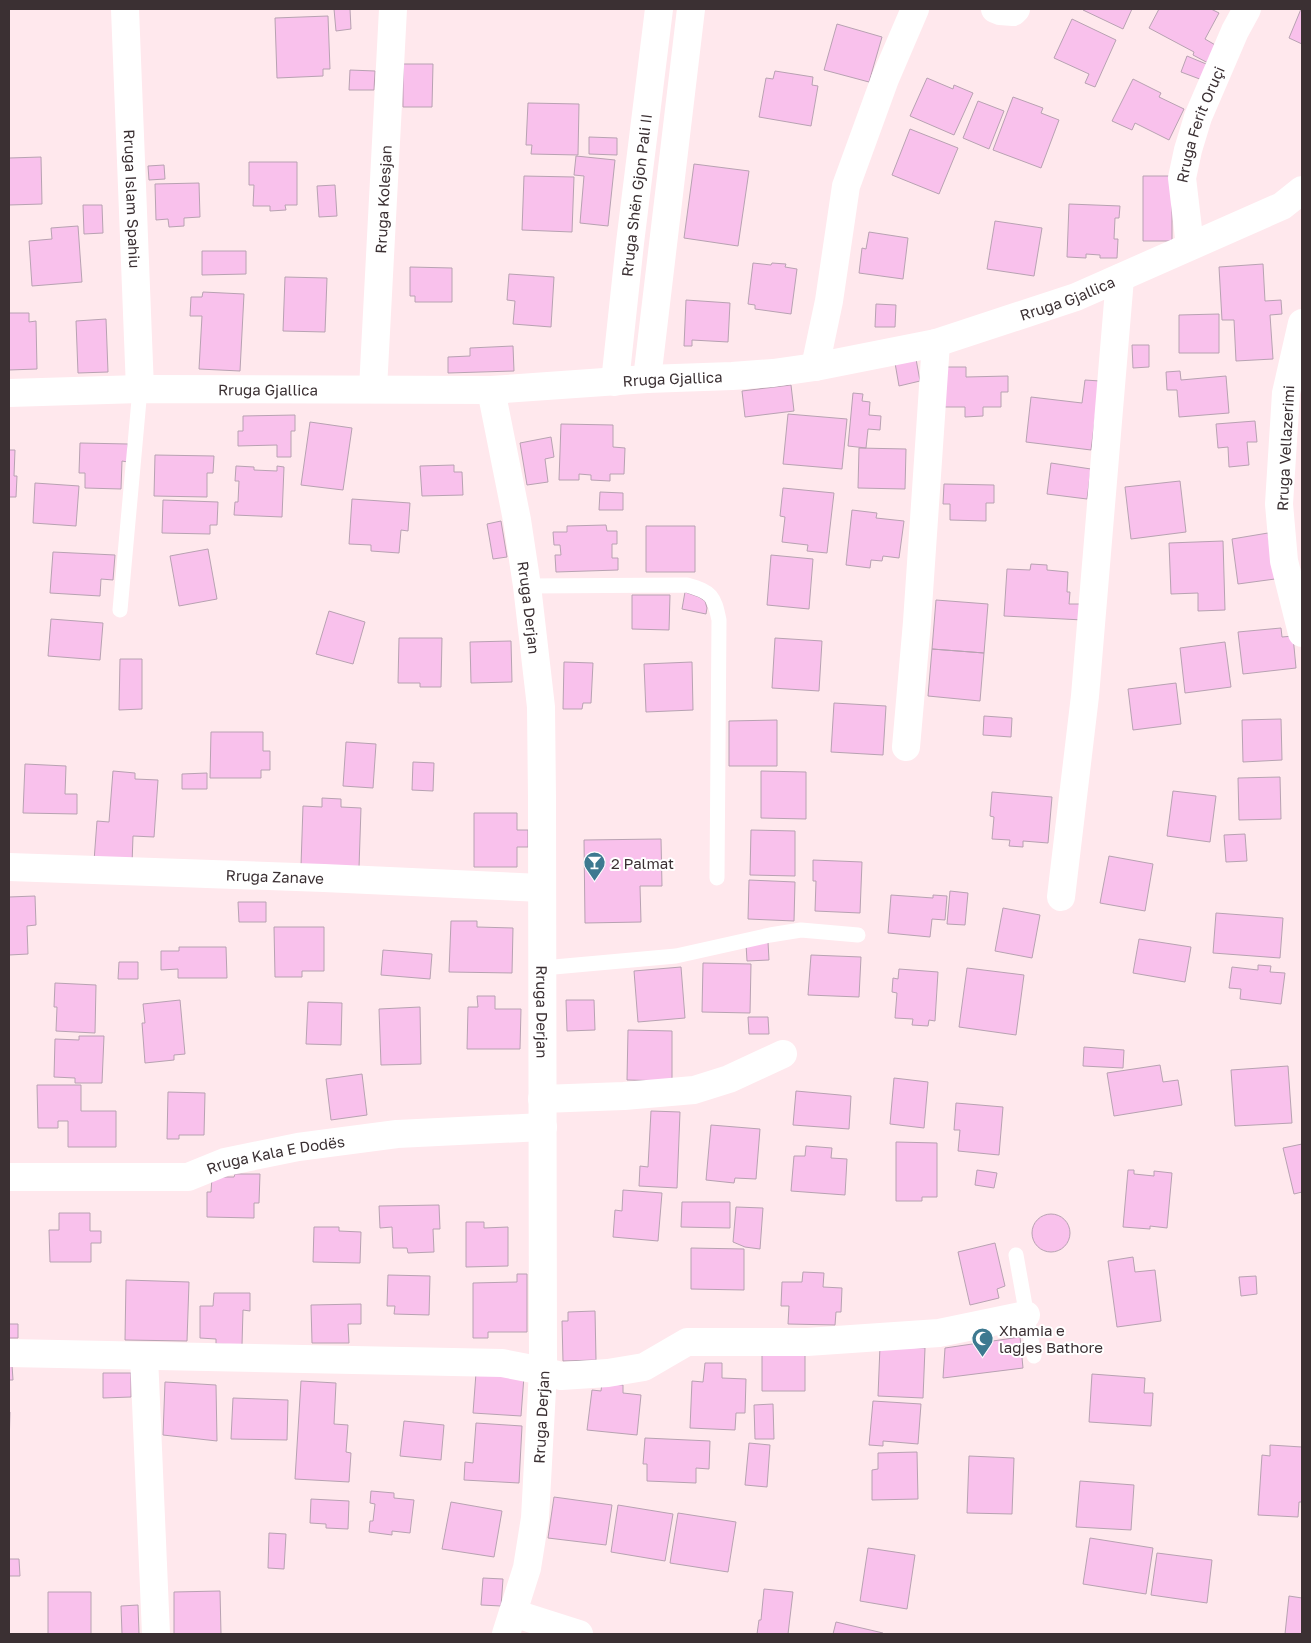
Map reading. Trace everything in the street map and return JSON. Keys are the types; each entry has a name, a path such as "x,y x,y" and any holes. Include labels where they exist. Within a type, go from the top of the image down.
{"street":[{"name":"Rruga Islam Spahiu","path":"125,9 140,388"},
{"name":"Rruga Kolesjan","path":"373,389 393,9"},
{"name":"Rruga Shën Gjon Pali II","path":"615,382 659,9"},
{"path":"648,379 691,9"},
{"path":"815,367 829,301 846,186 885,79 915,9"},
{"path":"996,9 1013,12 1016,9"},
{"name":"Rruga Ferit Oruçi","path":"1190,246 1182,178 1188,150 1198,117 1235,31 1248,9"},
{"name":"Rruga Gjallica","path":"9,392 140,388 491,390 648,379 732,376 815,367 936,342 1076,297 1282,206 1302,190"},
{"path":"1061,897 1086,696 1120,278"},
{"name":"Rruga Vellazerimi","path":"1302,323 1286,393 1279,504 1284,561 1302,633"},
{"path":"906,747 918,612 936,342"},
{"name":"Rruga Derjan","path":"491,390 517,520 527,586 541,708 543,1371 535,1518 527,1568 510,1624"},
{"name":"Rruga Zanave","path":"9,868 315,877 542,888"},
{"path":"542,1099 624,1096 694,1090 730,1079 783,1054"},
{"name":"Rruga Kala E Dodës","path":"9,1177 188,1177 226,1162 298,1147 397,1134 543,1127"},
{"path":"9,1353 502,1364 561,1376 644,1367 687,1342 807,1342 939,1333 1026,1315"},
{"path":"144,1356 156,1634"},
{"path":"510,1624 579,1634"}],"lane":[{"path":"120,610 140,388"},
{"path":"527,586 687,585 702,589 715,601 719,620 716,878"},
{"path":"543,968 676,956 801,930 858,935"},
{"path":"1016,1255 1034,1356"}],"building":[{"path":"334,9 350,9 351,29 336,31"},
{"path":"1084,9 1132,9 1123,29"},
{"path":"1159,9 1211,9 1219,13 1205,39 1217,46 1208,63 1193,55 1194,52 1149,28"},
{"path":"1302,9 1302,44 1289,38"},
{"path":"328,16 330,69 323,69 323,76 277,78 275,18"},
{"path":"1072,19 1116,40 1095,87 1085,83 1089,74 1054,58"},
{"path":"837,24 882,37 869,82 824,70"},
{"path":"1187,56 1211,66 1205,81 1181,72"},
{"path":"403,64 433,64 432,107 403,107"},
{"path":"350,70 375,71 374,90 349,90"},
{"path":"775,71 813,77 812,85 818,86 811,126 759,117 766,78 773,79"},
{"path":"927,78 953,89 954,85 973,93 954,135 910,116"},
{"path":"1133,79 1161,93 1159,97 1184,109 1169,140 1135,123 1132,130 1112,121"},
{"path":"1013,97 1043,108 1041,113 1059,120 1041,168 993,150"},
{"path":"978,101 1004,111 989,149 963,138"},
{"path":"528,103 579,104 578,155 531,154 532,145 526,145"},
{"path":"910,129 958,148 939,194 892,175"},
{"path":"589,137 617,138 617,155 589,154"},
{"path":"576,156 615,160 608,226 580,223 584,176 574,175"},
{"path":"41,157 42,204 9,205 9,158"},
{"path":"249,162 297,162 297,205 285,205 286,210 270,211 270,206 253,206 254,185 249,185"},
{"path":"694,164 749,171 738,246 684,238"},
{"path":"164,165 165,179 149,180 148,166"},
{"path":"524,176 574,177 572,232 522,230"},
{"path":"1143,176 1172,176 1172,241 1143,241"},
{"path":"199,183 200,217 184,218 184,226 169,227 168,219 156,220 155,184"},
{"path":"335,185 337,216 319,217 317,186"},
{"path":"1069,204 1120,206 1119,218 1115,218 1114,239 1118,239 1117,258 1100,258 1100,255 1086,254 1086,258 1067,257"},
{"path":"83,205 102,205 103,233 84,234"},
{"path":"995,221 1042,228 1034,276 987,269"},
{"path":"78,226 82,282 32,286 29,241 52,239 51,228"},
{"path":"869,232 908,238 903,279 859,273 862,248 866,249"},
{"path":"202,251 246,251 246,274 202,275"},
{"path":"753,263 786,264 785,267 797,269 791,314 755,309 755,305 748,304"},
{"path":"1263,264 1265,301 1281,300 1282,314 1270,315 1273,359 1236,361 1234,320 1222,320 1219,267"},
{"path":"410,267 452,268 452,302 415,302 415,296 410,296"},
{"path":"509,274 554,277 551,327 513,324 515,301 507,300"},
{"path":"285,277 327,278 325,332 283,331"},
{"path":"203,292 244,294 240,371 199,369 202,316 190,316 191,297 202,297"},
{"path":"686,300 730,303 728,342 692,340 692,346 684,346"},
{"path":"876,304 896,305 895,327 875,327"},
{"path":"9,313 29,313 29,322 36,321 37,369 9,370"},
{"path":"1219,314 1219,353 1179,353 1179,315"},
{"path":"106,319 108,372 78,373 76,321"},
{"path":"1132,345 1149,345 1149,367 1133,368"},
{"path":"513,346 514,371 448,373 448,357 470,356 470,348"},
{"path":"916,359 920,381 899,386 895,363"},
{"path":"939,367 966,367 966,377 1008,376 1008,392 1001,392 1001,407 983,407 983,416 965,417 965,407 940,407"},
{"path":"1180,371 1181,380 1226,376 1229,413 1179,417 1177,390 1167,390 1166,372"},
{"path":"1085,380 1100,381 1091,450 1026,442 1031,397 1082,403"},
{"path":"791,385 794,411 745,417 742,391"},
{"path":"853,393 863,394 862,401 870,402 869,415 881,416 880,430 868,429 866,448 848,446"},
{"path":"788,414 847,419 842,469 783,464"},
{"path":"295,415 295,431 291,431 291,457 277,457 277,445 238,446 238,431 243,431 243,416"},
{"path":"1255,421 1257,442 1247,442 1249,465 1229,467 1228,447 1218,448 1216,424"},
{"path":"310,422 352,428 343,490 301,485"},
{"path":"561,424 613,425 613,447 625,448 624,474 610,474 610,481 591,480 591,475 579,474 579,480 559,480"},
{"path":"551,437 554,457 545,459 548,482 527,485 520,443"},
{"path":"80,443 128,444 128,462 122,461 121,489 85,488 85,473 79,473"},
{"path":"859,448 906,449 905,489 858,488"},
{"path":"9,450 15,450 14,476 17,476 16,497 9,497"},
{"path":"155,455 214,456 213,473 207,473 207,497 154,496"},
{"path":"1051,463 1091,469 1087,499 1047,494"},
{"path":"454,465 454,472 462,472 463,495 422,496 420,466"},
{"path":"236,466 254,467 254,470 277,471 277,466 284,467 282,517 234,515 235,502 238,502 239,481 235,481"},
{"path":"1180,481 1186,532 1131,539 1125,487"},
{"path":"35,483 79,486 76,526 33,523"},
{"path":"944,484 994,485 994,503 986,503 986,521 950,520 950,504 943,504"},
{"path":"783,488 834,493 827,553 807,551 808,545 782,542 785,517 780,516"},
{"path":"600,492 623,493 623,510 599,510"},
{"path":"352,499 410,503 408,531 401,530 399,553 371,551 371,545 349,544"},
{"path":"163,500 218,502 217,525 210,525 210,534 162,533"},
{"path":"852,510 877,513 876,518 904,521 899,558 883,556 882,561 871,560 870,568 846,565"},
{"path":"501,521 507,557 493,559 487,524"},
{"path":"606,525 607,531 617,531 617,544 612,544 612,558 618,558 618,570 556,572 555,555 561,555 560,545 554,545 553,532 567,532 567,526"},
{"path":"646,526 695,526 695,572 646,572"},
{"path":"1268,533 1275,579 1238,584 1232,539"},
{"path":"1223,541 1225,610 1198,611 1198,593 1171,594 1169,543"},
{"path":"208,549 217,599 179,606 170,556"},
{"path":"53,552 115,555 113,580 101,579 100,596 50,593"},
{"path":"771,555 813,559 809,609 767,605"},
{"path":"1031,564 1047,565 1047,570 1068,572 1067,592 1070,592 1069,604 1083,604 1083,620 1004,616 1007,569 1030,570"},
{"path":"685,592 705,601 706,614 682,609"},
{"path":"632,595 670,595 669,630 632,629"},
{"path":"936,600 988,604 984,653 932,649"},
{"path":"329,611 365,622 353,664 316,654"},
{"path":"51,619 103,623 100,660 48,656"},
{"path":"1281,628 1282,637 1293,636 1296,668 1243,674 1238,632"},
{"path":"399,638 442,638 441,687 420,687 420,683 398,683"},
{"path":"775,638 822,641 819,691 772,688"},
{"path":"511,641 512,682 471,683 470,642"},
{"path":"1225,642 1231,687 1185,693 1180,648"},
{"path":"932,649 984,653 980,701 928,696"},
{"path":"120,659 142,659 142,709 119,710"},
{"path":"564,662 593,663 591,703 583,703 582,709 563,709"},
{"path":"692,662 693,710 646,712 644,664"},
{"path":"1176,683 1181,724 1133,730 1128,689"},
{"path":"834,703 886,706 883,755 831,752"},
{"path":"984,716 1012,718 1011,737 983,735"},
{"path":"1281,719 1282,760 1243,762 1242,720"},
{"path":"777,720 777,766 729,766 729,721"},
{"path":"211,732 263,732 263,751 270,751 270,770 261,770 261,778 210,778"},
{"path":"346,742 376,744 373,788 343,786"},
{"path":"413,762 434,763 433,791 412,790"},
{"path":"25,764 66,766 65,794 77,794 77,814 23,813"},
{"path":"113,771 135,773 135,779 158,780 154,837 133,836 132,864 94,861 97,821 109,822"},
{"path":"761,771 806,772 806,819 761,818"},
{"path":"207,773 207,789 182,789 182,774"},
{"path":"1280,777 1281,819 1239,820 1238,778"},
{"path":"1173,791 1216,796 1210,842 1167,836"},
{"path":"992,792 1052,797 1048,843 1023,841 1023,847 1009,846 1010,840 992,839 994,817 990,816"},
{"path":"322,798 341,799 341,807 361,808 359,868 301,866 303,806 322,807"},
{"path":"474,813 517,813 517,830 528,830 528,847 517,847 517,867 474,867"},
{"path":"751,830 795,831 795,876 750,875"},
{"path":"1245,834 1247,861 1226,862 1224,835"},
{"path":"661,839 662,886 640,886 641,922 585,923 584,840"},
{"path":"1109,856 1153,864 1145,911 1100,903"},
{"path":"813,860 862,862 860,913 815,911 816,881 813,881"},
{"path":"749,880 795,882 794,921 748,919"},
{"path":"950,891 968,893 965,925 947,924"},
{"path":"891,895 933,898 933,895 947,896 945,920 932,919 930,937 888,933"},
{"path":"35,896 36,925 27,926 28,954 9,955 9,897"},
{"path":"238,902 266,902 266,922 239,922"},
{"path":"1003,908 1040,915 1032,958 995,951"},
{"path":"1216,913 1283,918 1280,958 1213,953"},
{"path":"451,921 477,921 477,927 513,928 512,973 449,972"},
{"path":"274,927 324,927 324,971 302,971 302,977 275,977"},
{"path":"1139,939 1191,947 1185,982 1133,973"},
{"path":"768,942 769,960 747,961 746,944"},
{"path":"179,947 226,947 227,978 178,978 178,969 161,970 161,951 179,951"},
{"path":"383,950 432,954 430,979 381,975"},
{"path":"811,955 861,957 859,997 808,995"},
{"path":"119,962 138,962 138,979 118,979"},
{"path":"703,963 751,964 750,1013 702,1012"},
{"path":"1258,965 1271,966 1270,972 1285,973 1281,1004 1240,999 1241,989 1229,988 1232,967 1258,970"},
{"path":"681,967 685,1018 638,1022 634,971"},
{"path":"967,968 1024,975 1016,1035 959,1027"},
{"path":"899,969 938,972 935,1021 929,1020 928,1026 912,1025 913,1019 895,1018 897,993 892,992 893,978 898,979"},
{"path":"55,983 96,985 95,1033 56,1031"},
{"path":"477,996 495,996 495,1009 521,1009 520,1049 467,1049 468,1007 478,1007"},
{"path":"180,1000 185,1054 174,1055 174,1060 145,1063 142,1023 145,1023 143,1004"},
{"path":"566,1000 594,1000 595,1030 567,1031"},
{"path":"308,1002 342,1003 341,1045 306,1044"},
{"path":"420,1007 421,1064 381,1065 379,1009"},
{"path":"748,1017 768,1017 769,1034 749,1034"},
{"path":"628,1030 672,1031 672,1081 627,1080"},
{"path":"79,1036 104,1036 102,1083 75,1083 75,1078 54,1077 55,1039 79,1040"},
{"path":"1084,1047 1124,1050 1123,1068 1083,1066"},
{"path":"1160,1065 1163,1082 1178,1080 1182,1105 1114,1116 1107,1073"},
{"path":"1288,1066 1292,1123 1235,1126 1231,1070"},
{"path":"362,1074 367,1115 331,1120 326,1079"},
{"path":"894,1078 928,1082 924,1128 890,1124"},
{"path":"37,1085 81,1085 81,1111 116,1111 116,1147 68,1147 68,1121 58,1121 58,1128 38,1128"},
{"path":"796,1091 851,1096 849,1129 793,1125"},
{"path":"168,1092 205,1093 204,1135 179,1135 179,1139 167,1139"},
{"path":"956,1103 1003,1107 999,1155 958,1151 960,1130 954,1130"},
{"path":"651,1111 680,1112 677,1188 639,1186 640,1166 648,1167"},
{"path":"711,1125 760,1129 756,1179 735,1178 734,1183 706,1180"},
{"path":"896,1142 937,1143 937,1197 922,1197 922,1201 896,1201"},
{"path":"1302,1144 1302,1192 1294,1194 1283,1148"},
{"path":"806,1146 832,1148 831,1158 847,1159 845,1195 791,1191 794,1156 805,1156"},
{"path":"977,1170 997,1173 994,1188 975,1185"},
{"path":"1128,1170 1134,1170 1134,1174 1154,1176 1154,1171 1172,1173 1167,1228 1150,1226 1150,1229 1123,1227"},
{"path":"235,1174 260,1174 259,1203 254,1203 254,1218 207,1217 207,1192 211,1192 212,1177 234,1177"},
{"path":"623,1190 662,1193 658,1241 613,1237 615,1210 622,1211"},
{"path":"682,1202 730,1202 730,1228 681,1227"},
{"path":"439,1205 440,1229 433,1229 434,1252 408,1253 407,1248 393,1248 392,1227 380,1228 379,1206"},
{"path":"736,1207 763,1208 760,1249 745,1247 733,1242"},
{"path":"59,1213 90,1213 90,1231 101,1231 101,1243 91,1243 91,1262 50,1262 49,1230 59,1230"},
{"path":"1051,1214 1065,1219 1070,1233 1065,1247 1051,1252 1037,1247 1032,1233 1037,1219"},
{"path":"466,1222 484,1222 484,1228 508,1227 508,1266 466,1267"},
{"path":"314,1227 339,1227 339,1231 361,1232 360,1263 313,1262"},
{"path":"995,1243 1005,1286 997,1289 999,1298 970,1305 958,1252"},
{"path":"691,1248 744,1249 744,1290 691,1289"},
{"path":"1133,1257 1135,1272 1155,1270 1161,1321 1117,1327 1108,1261"},
{"path":"803,1272 824,1273 823,1287 842,1288 841,1312 836,1312 835,1325 788,1324 789,1306 781,1306 782,1282 802,1282"},
{"path":"517,1274 527,1274 527,1332 488,1332 488,1338 473,1338 473,1283 517,1282"},
{"path":"388,1275 430,1276 429,1315 394,1314 395,1306 387,1306"},
{"path":"1256,1276 1257,1294 1241,1296 1239,1277"},
{"path":"126,1280 189,1282 187,1341 125,1340"},
{"path":"214,1293 250,1293 250,1311 243,1310 242,1345 216,1344 216,1339 200,1338 200,1306 213,1306"},
{"path":"361,1304 361,1324 348,1324 349,1343 312,1343 311,1305"},
{"path":"595,1311 596,1360 563,1361 562,1321 568,1321 568,1312"},
{"path":"9,1324 18,1324 18,1338 9,1338"},
{"name":"Xhamia e lagjes Bathore","path":"1020,1337 1023,1368 943,1378 945,1348"},
{"path":"880,1346 925,1348 923,1398 878,1396"},
{"path":"762,1353 805,1353 805,1391 762,1391"},
{"path":"705,1363 722,1363 722,1378 746,1379 745,1413 736,1413 735,1430 690,1428 692,1381 703,1382"},
{"path":"9,1365 12,1365 13,1380 9,1380"},
{"path":"103,1373 131,1373 131,1397 103,1398"},
{"path":"476,1373 524,1376 521,1416 473,1413"},
{"path":"1092,1374 1145,1378 1144,1393 1153,1393 1151,1426 1089,1422"},
{"path":"301,1381 336,1383 334,1424 348,1425 346,1452 351,1453 349,1482 295,1479"},
{"path":"165,1382 216,1385 217,1441 163,1435"},
{"path":"602,1383 623,1385 623,1393 641,1395 637,1435 587,1430 592,1390 601,1391"},
{"path":"233,1398 288,1400 287,1440 231,1439"},
{"path":"873,1401 921,1404 918,1444 883,1441 883,1446 869,1445"},
{"path":"773,1404 774,1439 755,1439 754,1405"},
{"path":"9,1412 10,1412 9,1447"},
{"path":"404,1421 444,1425 441,1460 400,1456"},
{"path":"476,1423 522,1426 519,1483 464,1480 465,1462 473,1463"},
{"path":"645,1438 710,1441 709,1469 696,1468 696,1483 647,1481 647,1464 643,1464"},
{"path":"749,1443 770,1445 767,1487 745,1485"},
{"path":"1270,1445 1302,1447 1302,1502 1299,1502 1298,1517 1258,1515 1262,1455 1270,1456"},
{"path":"917,1452 918,1499 872,1500 872,1470 878,1469 878,1453"},
{"path":"969,1456 1014,1458 1012,1514 967,1513"},
{"path":"1080,1481 1134,1485 1131,1530 1076,1527"},
{"path":"371,1491 394,1493 394,1498 414,1500 410,1533 392,1531 392,1535 369,1532 370,1521 373,1521 375,1504 370,1503"},
{"path":"554,1497 612,1505 606,1545 548,1538"},
{"path":"311,1499 349,1501 348,1529 326,1528 326,1524 310,1523"},
{"path":"451,1502 502,1511 494,1557 442,1549"},
{"path":"618,1505 673,1514 665,1561 611,1552"},
{"path":"678,1513 736,1522 728,1572 670,1563"},
{"path":"269,1533 286,1534 284,1569 268,1568"},
{"path":"1090,1538 1153,1548 1146,1594 1083,1584"},
{"path":"868,1548 915,1555 907,1609 860,1601"},
{"path":"1157,1553 1212,1560 1207,1603 1151,1595"},
{"path":"9,1559 19,1559 20,1576 9,1576"},
{"path":"483,1578 503,1579 501,1606 481,1605"},
{"path":"764,1589 793,1592 788,1634 757,1634 759,1620 761,1620"},
{"path":"220,1591 221,1634 174,1634 174,1592"},
{"path":"48,1592 91,1592 91,1634 48,1634"},
{"path":"1289,1596 1302,1598 1302,1634 1285,1634"},
{"path":"138,1605 139,1634 122,1634 121,1606"},
{"path":"836,1622 883,1633 833,1634"}],"place":[{"name":"2 Palmat","path":"595,882"},
{"name":"Xhamia e lagjes Bathore","path":"983,1358"}]}
